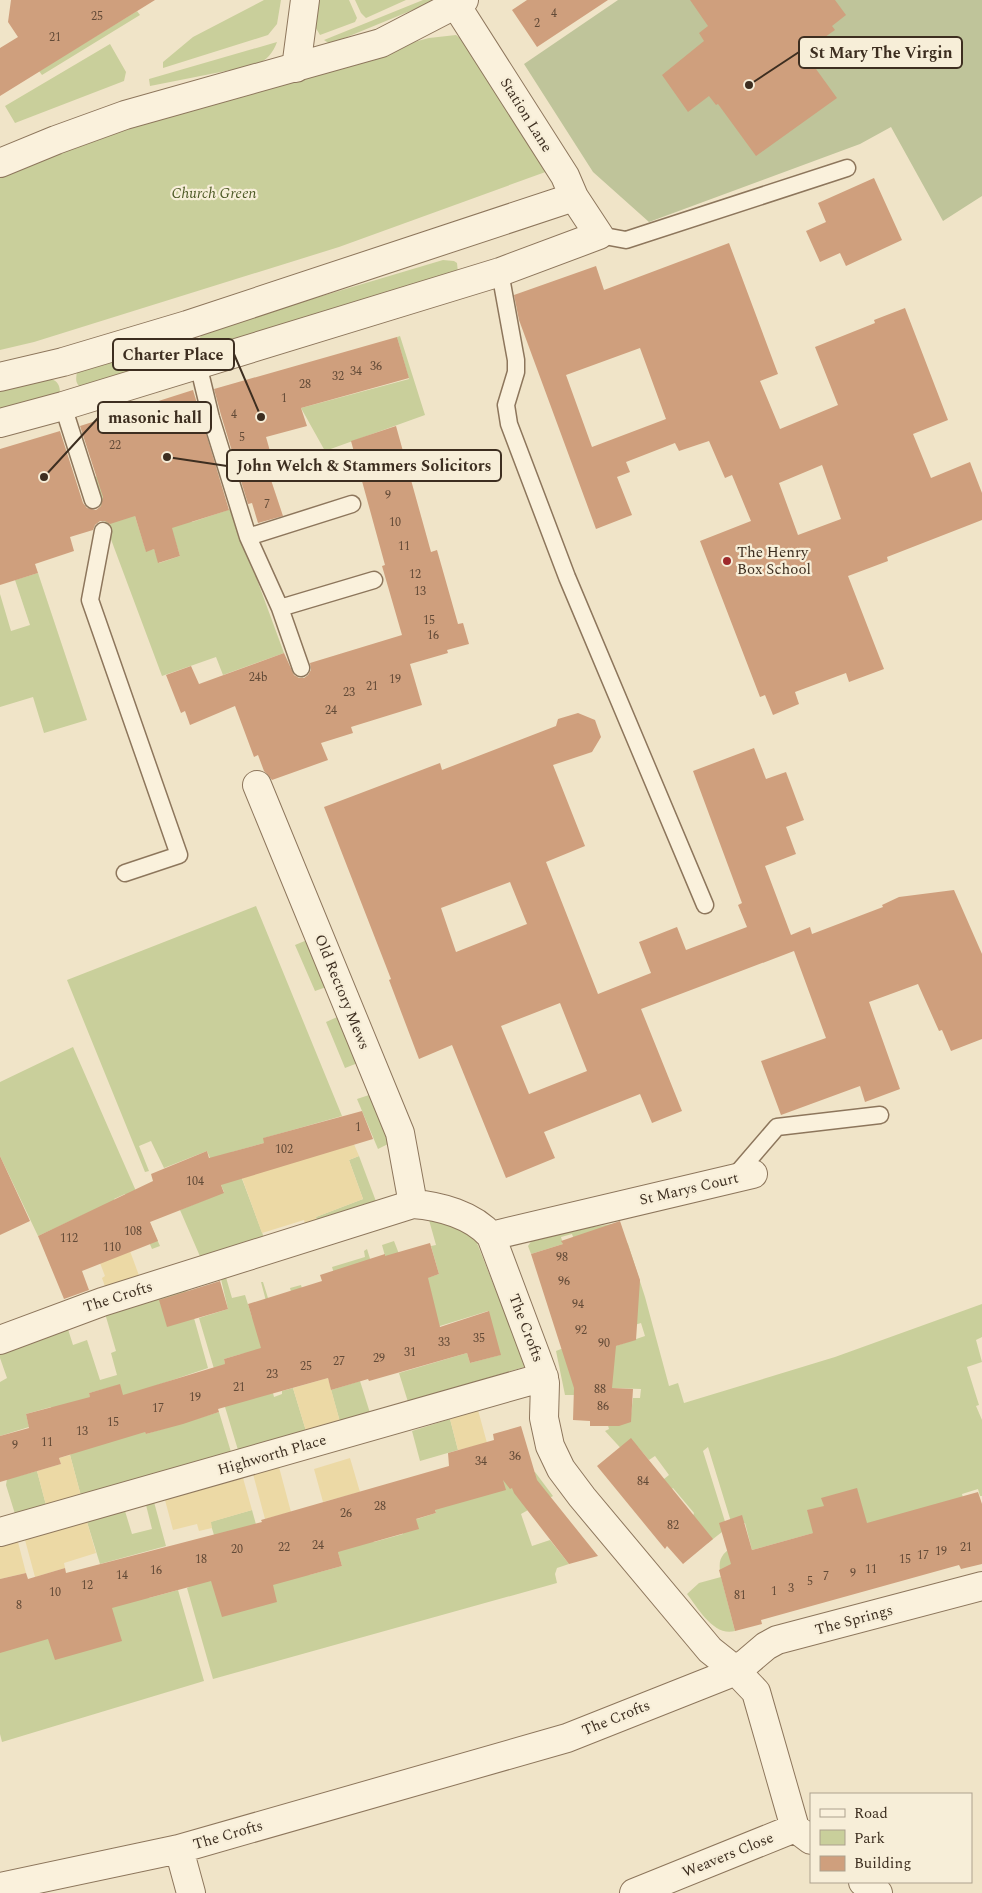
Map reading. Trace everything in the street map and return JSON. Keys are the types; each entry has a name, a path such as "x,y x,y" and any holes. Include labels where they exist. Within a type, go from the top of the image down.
{"street":[{"path":"296,68 305,0"},
{"path":"0,163 56,140 125,116 381,43 460,2"},
{"name":"Station Lane","path":"460,2 565,176 574,197 599,235"},
{"path":"0,377 63,362 187,325 574,197"},
{"path":"0,423 500,272 599,235"},
{"path":"187,325 198,364"},
{"path":"63,362 69,403"},
{"name":"Old Rectory Mews","path":"257,785 400,1133 413,1204"},
{"name":"St Marys Court","path":"491,1236 742,1177"},
{"name":"The Crofts","path":"0,1340 102,1302 413,1204 428,1205 453,1212 484,1227 491,1236 544,1377 544,1418 550,1446 561,1469 582,1497 703,1641 718,1657 734,1669 726,1675 567,1738 179,1849 0,1887"},
{"name":"Highworth Place","path":"0,1532 544,1377"},
{"name":"The Springs","path":"734,1669 746,1663 766,1646 777,1640 981,1592"},
{"name":"Weavers Close","path":"634,1893 803,1834 758,1698 752,1686 734,1669"},
{"path":"179,1849 191,1893"},
{"path":"864,1883 878,1893"}],"lane":[{"path":"599,235 626,240 847,168"},
{"path":"500,272 516,360 516,372 506,405 509,424 567,577 705,905"},
{"path":"198,364 211,418 248,537 280,608 301,668"},
{"path":"69,403 93,500"},
{"path":"248,537 352,504"},
{"path":"103,531 90,600 179,855 125,873"},
{"path":"280,608 374,580"},
{"path":"742,1177 777,1127 880,1115"}],"green space":[{"path":"264,0 281,0 277,24 268,35 163,68 163,62 193,37"},
{"path":"312,0 349,0 357,18 355,22 320,35 314,25"},
{"path":"355,0 406,0 366,18 361,13"},
{"path":"423,0 437,0 330,44 324,40"},
{"path":"618,0 982,0 982,196 943,221 891,127 860,144 649,222 593,172 524,64"},
{"path":"137,11 140,15 42,75 39,71"},
{"name":"Church Green","path":"456,35 477,52 551,170 339,247 34,342 0,350 0,178 56,153 169,115 395,47 429,38"},
{"path":"277,42 269,56 256,65 150,86 149,79"},
{"path":"110,44 126,72 124,81 15,123 5,106"},
{"path":"443,260 457,263 458,273 209,349 205,348 200,342 201,335 211,329"},
{"path":"400,336 425,415 325,451 301,408 409,379 397,337"},
{"path":"172,343 180,345 183,357 80,387 77,384 77,372"},
{"path":"51,379 58,384 60,393 0,416 0,389"},
{"path":"137,407 159,481 192,522 231,509 284,653 223,675 216,657 162,676 106,526 92,478 120,469 146,551 154,549 159,563 180,556 134,409"},
{"path":"38,573 87,720 44,733 33,697 0,707 0,594 11,631 30,625 15,580"},
{"path":"256,906 342,1116 264,1138 264,1143 232,1152 266,1243 202,1261 180,1210 224,1192 207,1151 164,1168 151,1141 139,1146 149,1171 145,1172 67,980"},
{"path":"312,938 332,985 315,991 295,945"},
{"path":"344,1014 363,1061 345,1068 326,1022"},
{"path":"73,1047 160,1246 152,1249 132,1202 129,1203 125,1194 114,1199 117,1208 96,1209 38,1236 0,1156 0,1082"},
{"path":"375,1093 391,1141 378,1149 357,1099"},
{"path":"359,1156 377,1204 317,1221 316,1217 363,1199 349,1160"},
{"path":"429,1220 457,1222 475,1238 525,1364 524,1367 408,1402 399,1373 467,1353 470,1363 500,1355 488,1311 440,1326 241,1354 224,1359 226,1368 217,1379 199,1318 228,1309 220,1275 225,1274 232,1298 245,1295 252,1317 269,1312 261,1282 263,1282 276,1324 298,1317 290,1288 301,1285 304,1296 339,1290 332,1267 365,1257 364,1251 367,1249 376,1278 390,1274 382,1245 394,1241 399,1254 424,1279 439,1274 431,1246 436,1245"},
{"path":"612,1224 628,1244 645,1297 669,1386 678,1383 684,1403 835,1357 982,1304 982,1337 976,1340 982,1362 967,1367 979,1405 976,1406 982,1420 982,1496 980,1496 978,1489 962,1494 971,1527 867,1523 824,1530 752,1550 745,1523 732,1525 708,1447 703,1451 727,1528 708,1543 689,1528 694,1513 673,1488 663,1496 654,1487 669,1475 655,1456 649,1460 638,1447 627,1455 605,1431 609,1429 607,1422 631,1414 633,1398 640,1398 641,1389 612,1388 612,1381 574,1395 565,1395 556,1351 561,1349 604,1350 645,1336 641,1323 608,1333 572,1234 561,1237 563,1244 531,1254 528,1246 535,1236"},
{"path":"185,1286 208,1368 134,1393 146,1434 219,1412 231,1452 81,1496 70,1455 119,1385 89,1393 94,1409 55,1420 51,1407 26,1414 29,1427 0,1436 0,1382 7,1378 0,1358 0,1351 66,1323 73,1345 87,1340 100,1380 117,1375 111,1353 116,1351 104,1310"},
{"path":"360,1381 370,1413 340,1422 331,1390"},
{"path":"293,1388 306,1431 238,1450 222,1397 273,1393 274,1397 282,1394 282,1391"},
{"path":"450,1419 458,1450 420,1461 412,1431"},
{"path":"37,1471 46,1505 15,1514 6,1485 7,1479"},
{"path":"535,1472 553,1496 521,1514 532,1546 550,1540 569,1564 557,1568 555,1574 557,1583 213,1679 187,1588 189,1587 188,1582 214,1535 210,1522 252,1510 260,1539 303,1556 309,1575 342,1566 333,1535 374,1542 403,1534 399,1519 417,1519 436,1513 430,1493"},
{"path":"154,1502 166,1546 100,1564 87,1522 125,1511 132,1534 152,1529 146,1505"},
{"path":"733,1528 748,1570 721,1577 720,1561 736,1543 727,1532"},
{"path":"721,1577 735,1631 727,1632 713,1626 687,1594 699,1583"},
{"path":"145,1586 149,1598 178,1590 204,1681 2,1742 0,1734 0,1615 105,1596"}],"sand":[{"path":"342,1116 359,1156 349,1160 363,1199 316,1217 317,1221 305,1224 304,1220 262,1233 242,1178 346,1142 339,1117"},
{"path":"130,1251 141,1281 107,1292 102,1278 105,1276 100,1263"},
{"path":"328,1378 340,1422 306,1431 293,1388"},
{"path":"478,1410 487,1443 458,1450 450,1419"},
{"path":"70,1455 81,1496 46,1505 37,1471 61,1464 59,1458"},
{"path":"350,1458 360,1492 323,1502 314,1469"},
{"path":"279,1467 291,1512 265,1519 253,1474"},
{"path":"243,1478 252,1510 211,1522 212,1528 199,1531 197,1524 173,1530 165,1500"},
{"path":"87,1522 96,1553 64,1563 65,1568 35,1577 25,1540"},
{"path":"18,1542 26,1573 0,1579 0,1547"}],"building":[{"path":"11,0 155,0 0,96 0,48 18,37 8,22"},
{"path":"527,0 608,0 537,47 512,10"},
{"path":"690,0 835,0 846,15 832,26 835,30 818,42 830,59 816,69 837,98 756,156 718,104 716,105 709,96 688,112 662,75 704,41 699,33 708,26"},
{"path":"874,178 902,240 846,266 840,253 820,262 806,231 826,222 818,203"},
{"path":"729,243 778,374 760,381 780,429 838,405 815,347 875,323 874,320 905,308 948,420 913,434 931,478 970,462 982,493 982,520 887,557 888,561 848,576 884,669 849,682 846,673 795,692 799,704 773,715 765,695 760,697 700,541 751,521 732,475 725,478 709,441 679,451 675,443 626,462 630,472 617,477 632,515 596,529 519,320 514,295 596,266 604,290","holes":["640,348 666,419 592,447 566,375","822,465 841,519 798,535 779,483"]},
{"path":"397,337 409,378 301,408 307,426 266,437 275,469 268,471 283,516 258,523 252,503 248,504 214,389"},
{"path":"193,390 229,510 172,528 180,556 158,563 154,549 146,552 135,516 110,524 100,521 93,530 70,537 74,551 35,564 38,573 0,585 0,449 60,431 83,503 87,508 96,510 101,506 103,497 80,426"},
{"path":"396,426 431,552 437,550 458,624 463,623 469,644 447,650 448,653 410,664 422,705 351,727 353,733 321,743 328,760 272,780 264,771 258,755 254,757 235,706 190,725 185,711 181,713 166,675 191,666 199,684 284,653 294,675 304,678 311,670 310,663 402,635 382,566 385,565 351,441"},
{"path":"578,713 595,720 601,737 592,752 553,765 585,846 546,862 598,994 651,973 639,942 677,927 686,950 747,927 738,905 742,903 693,771 754,748 766,779 786,772 804,820 786,827 796,854 765,866 791,935 810,927 812,934 883,907 882,905 899,897 954,890 982,954 982,1039 951,1051 942,1030 939,1031 918,984 869,1002 900,1089 865,1102 860,1086 781,1115 761,1061 826,1038 794,951 641,1009 682,1111 652,1123 640,1094 544,1132 555,1158 506,1178 452,1045 419,1059 389,980 391,979 324,807 440,763 442,770 556,726 558,719","holes":["510,882 527,924 456,952 441,908","560,1003 587,1071 529,1094 501,1026"]},
{"path":"362,1111 373,1139 221,1185 224,1193 150,1222 158,1241 82,1271 89,1290 64,1299 38,1236 153,1181 151,1174 207,1151 209,1158 264,1143 263,1138"},
{"path":"0,1156 30,1221 0,1235"},
{"path":"620,1221 640,1280 636,1340 616,1346 612,1388 633,1389 631,1422 619,1426 590,1426 590,1421 573,1420 574,1388 531,1254 563,1244 561,1241"},
{"path":"430,1243 439,1274 428,1278 440,1327 489,1311 501,1355 470,1363 467,1353 331,1390 328,1378 218,1409 219,1412 183,1424 146,1434 145,1432 59,1458 61,1464 0,1482 0,1436 29,1428 26,1414 90,1397 89,1393 120,1384 123,1395 225,1364 224,1359 261,1348 248,1304 322,1281 320,1275 385,1254 385,1256"},
{"path":"220,1281 228,1309 167,1327 159,1300"},
{"path":"521,1426 537,1480 598,1556 569,1564 512,1488 510,1489 503,1480 506,1490 435,1510 436,1513 416,1519 419,1529 338,1552 342,1566 273,1585 277,1602 222,1617 211,1581 112,1608 122,1641 55,1660 48,1639 0,1653 0,1579 26,1573 28,1579 65,1568 66,1573 262,1522 261,1520 449,1466 448,1453 494,1440 493,1434"},
{"path":"631,1438 713,1539 683,1564 667,1546 665,1549 597,1466"},
{"path":"857,1488 867,1523 978,1492 982,1504 982,1564 961,1569 959,1565 761,1620 762,1624 735,1631 719,1570 731,1564 719,1523 742,1515 752,1550 813,1533 807,1510 824,1506 821,1498"}],"place":[{"name":"St Mary The Virgin","path":"749,85"},
{"name":"Charter Place","path":"261,417"},
{"name":"John Welch & Stammers Solicitors","path":"167,457"},
{"name":"masonic hall","path":"44,477"},
{"name":"The Henry Box School","path":"727,561"}]}
